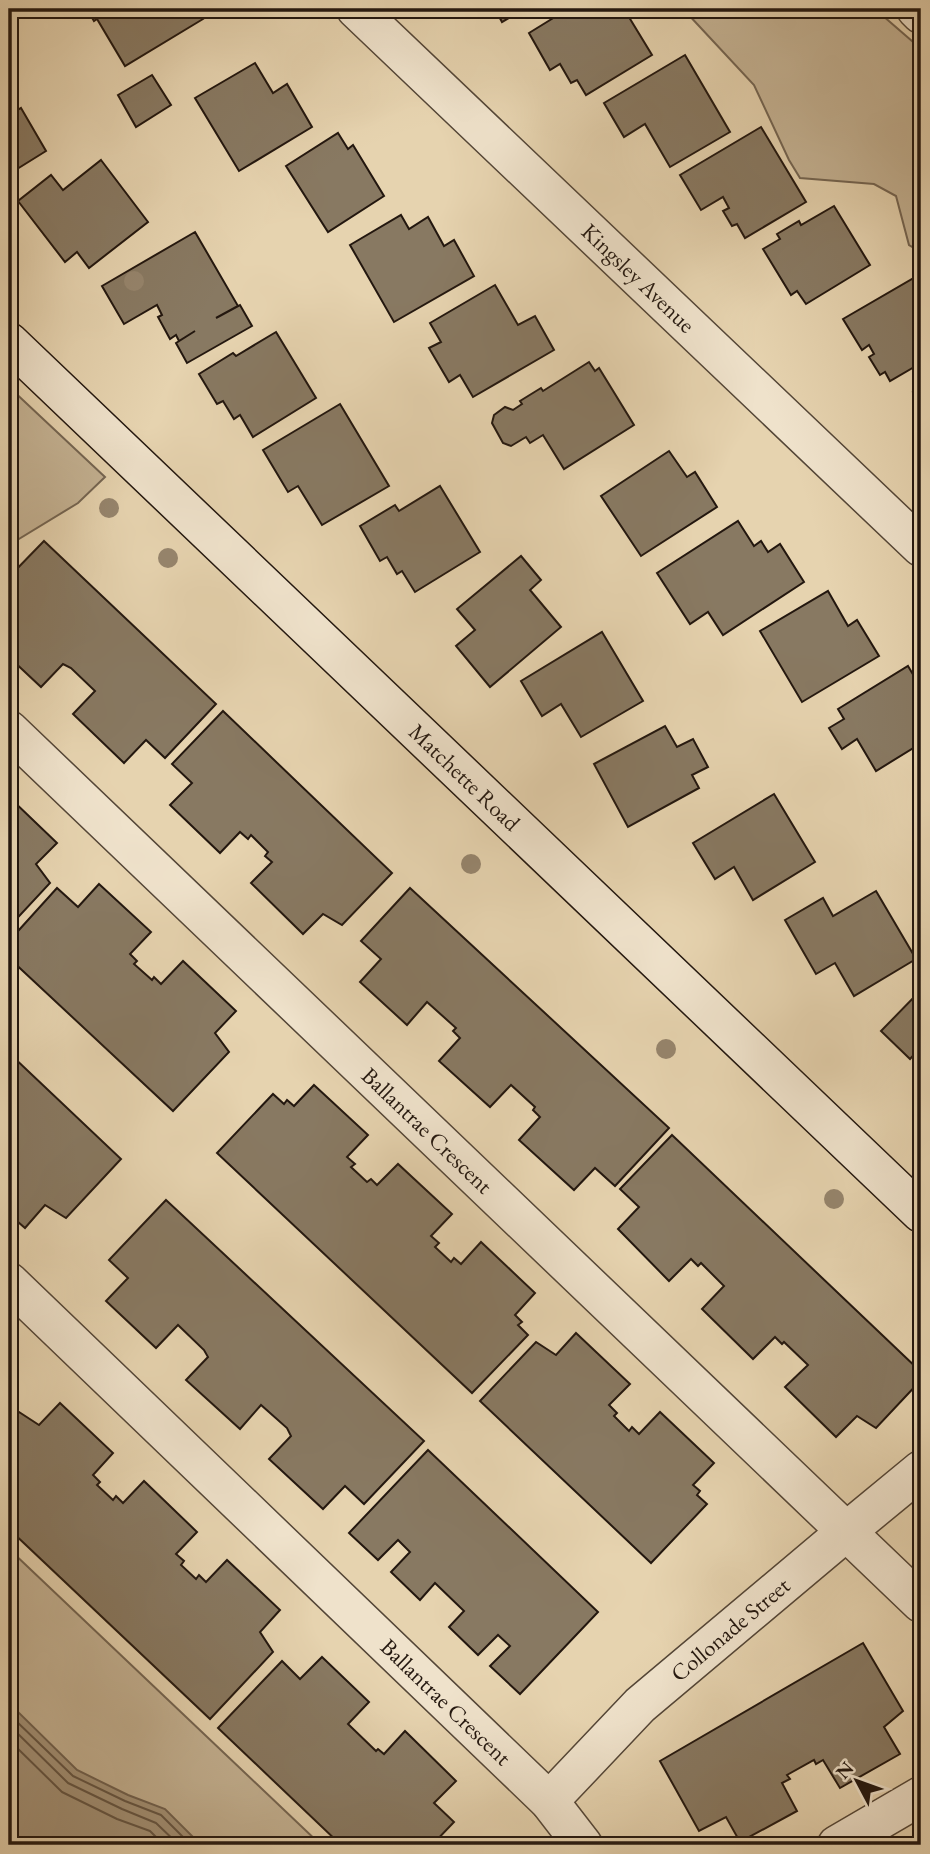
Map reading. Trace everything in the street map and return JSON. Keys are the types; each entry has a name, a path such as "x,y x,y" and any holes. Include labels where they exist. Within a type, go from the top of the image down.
{"street":[{"name":"Kingsley Avenue","path":"356,9 921,547"},
{"path":"916,9 921,14"},
{"name":"Matchette Road","path":"9,342 921,1213"},
{"name":"Ballantrae Crescent","path":"9,730 921,1603"},
{"name":"Ballantrae Crescent","path":"9,1282 549,1801 583,1845"},
{"name":"Collonade Street","path":"549,1801 640,1705 921,1470"},
{"path":"836,1845 921,1796"}],"shaded area":[{"path":"686,9 875,9 920,48 921,252 909,245 896,196 874,184 800,178 754,85"},
{"path":"9,387 105,477 78,503 9,545"},
{"path":"9,1549 321,1845 9,1845"}],"water":[{"path":"9,1696 18,1712 77,1770 128,1795 165,1809 201,1845 9,1845"}],"building":[{"path":"87,9 197,9 203,19 125,66 97,19 94,21"},
{"path":"495,9 524,9 502,22"},
{"path":"568,9 624,9 652,55 586,95 577,80 571,83 560,64 550,70 529,33"},
{"path":"685,55 730,132 670,167 645,124 624,137 604,103"},
{"path":"255,63 273,93 287,84 312,127 239,171 195,98"},
{"path":"152,75 171,105 136,127 118,95"},
{"path":"21,108 46,151 9,174 9,110 11,114"},
{"path":"761,127 806,202 745,238 737,224 732,226 723,211 729,208 723,197 701,210 680,175"},
{"path":"338,133 348,149 353,145 384,196 328,232 286,166"},
{"path":"101,160 148,222 89,268 77,252 65,262 18,201 51,175 63,190"},
{"path":"834,206 870,265 806,304 797,291 791,295 763,249 780,239 777,234 799,221 801,225"},
{"path":"401,215 409,229 428,217 444,246 454,240 474,276 394,322 350,245"},
{"path":"195,232 238,306 216,318 240,305 252,326 187,363 176,343 195,331 179,341 176,335 170,339 158,317 162,315 157,305 124,324 102,286"},
{"path":"919,275 921,363 890,381 885,372 880,375 869,357 874,354 869,345 862,350 843,319"},
{"path":"495,285 518,325 535,316 554,350 473,397 460,375 449,382 429,348 441,342 430,323"},
{"path":"276,332 316,398 253,437 240,415 234,419 223,401 217,404 199,374 233,353 236,356"},
{"path":"589,362 595,371 599,368 634,425 564,469 543,435 530,443 526,437 511,446 503,443 492,423 494,415 505,407 513,410 522,404 520,401 541,388 543,391"},
{"path":"921,387 921,406 913,392"},
{"path":"340,404 389,486 322,525 298,486 288,492 263,450"},
{"path":"669,451 687,477 695,472 717,507 641,556 601,496"},
{"path":"440,486 480,552 415,592 402,571 397,574 387,557 380,561 360,526 395,505 399,511"},
{"path":"738,521 754,546 761,541 768,552 780,544 804,582 723,635 708,612 690,624 657,573"},
{"path":"44,541 216,704 165,758 146,740 124,763 73,714 95,691 71,668 63,664 41,687 9,657 9,577"},
{"path":"521,556 541,580 530,590 561,627 490,687 456,646 475,630 457,609"},
{"path":"828,591 848,626 857,620 879,656 802,702 760,631"},
{"path":"602,632 643,701 581,737 561,704 542,716 521,681"},
{"path":"908,666 921,688 918,691 921,697 921,746 920,744 876,771 857,739 842,749 829,728 844,719 838,709"},
{"path":"223,711 392,873 342,925 323,914 303,934 251,883 272,862 265,856 268,852 251,835 248,839 240,832 220,853 170,805 192,783 172,764"},
{"path":"665,726 677,747 693,739 708,767 692,775 699,788 628,827 594,764"},
{"path":"774,794 815,862 753,900 734,867 715,879 693,843"},
{"path":"9,797 57,843 36,864 50,883 9,927"},
{"path":"99,884 151,932 130,954 137,961 134,964 152,980 154,977 161,984 183,961 236,1011 215,1033 229,1052 173,1111 9,958 9,941 57,888 78,907"},
{"path":"410,888 669,1128 615,1186 595,1168 574,1190 519,1140 540,1117 533,1110 535,1107 511,1085 490,1107 439,1061 460,1038 453,1031 456,1028 427,1002 407,1025 360,982 381,959 361,941"},
{"path":"876,891 916,959 854,996 835,963 816,974 785,920 823,898 833,916"},
{"path":"921,990 921,1047 910,1059 881,1031"},
{"path":"9,1053 121,1159 66,1218 45,1205 25,1228 9,1214"},
{"path":"314,1085 368,1135 347,1157 355,1164 351,1167 367,1182 371,1179 377,1185 398,1164 452,1214 431,1236 439,1243 435,1247 451,1262 454,1258 461,1264 481,1242 535,1293 515,1315 522,1322 518,1325 528,1335 472,1393 217,1153 273,1094 284,1104 287,1100 294,1106"},
{"path":"672,1135 921,1372 921,1380 876,1428 857,1416 836,1437 785,1387 808,1365 784,1342 782,1344 775,1337 753,1359 702,1309 724,1286 701,1263 698,1266 691,1259 669,1281 618,1229 639,1207 620,1189"},
{"path":"166,1200 424,1441 364,1504 345,1486 323,1509 269,1459 291,1436 287,1428 261,1405 240,1429 186,1380 208,1357 178,1325 156,1348 106,1301 128,1278 109,1260"},
{"path":"576,1333 630,1384 609,1405 617,1413 614,1416 629,1431 632,1427 639,1434 660,1412 714,1463 693,1485 700,1491 697,1495 707,1504 651,1563 480,1401 536,1342 556,1355"},
{"path":"60,1403 113,1453 93,1475 100,1482 97,1485 113,1500 116,1496 123,1503 144,1481 197,1532 176,1554 184,1561 181,1565 196,1579 199,1575 206,1582 227,1560 280,1610 260,1632 273,1652 210,1719 9,1529 9,1423 19,1412 39,1425"},
{"path":"428,1450 598,1612 520,1694 490,1666 510,1646 498,1635 478,1655 449,1627 464,1611 435,1583 420,1600 391,1572 410,1552 398,1540 378,1560 349,1533"},
{"path":"863,1643 903,1711 884,1727 900,1754 840,1788 823,1760 816,1764 814,1760 787,1775 790,1779 782,1783 797,1811 740,1842 726,1817 699,1831 660,1761"},
{"path":"322,1657 369,1702 348,1724 376,1751 378,1749 384,1754 405,1731 456,1781 434,1803 454,1822 432,1845 341,1845 218,1728 282,1661 300,1679"}]}
